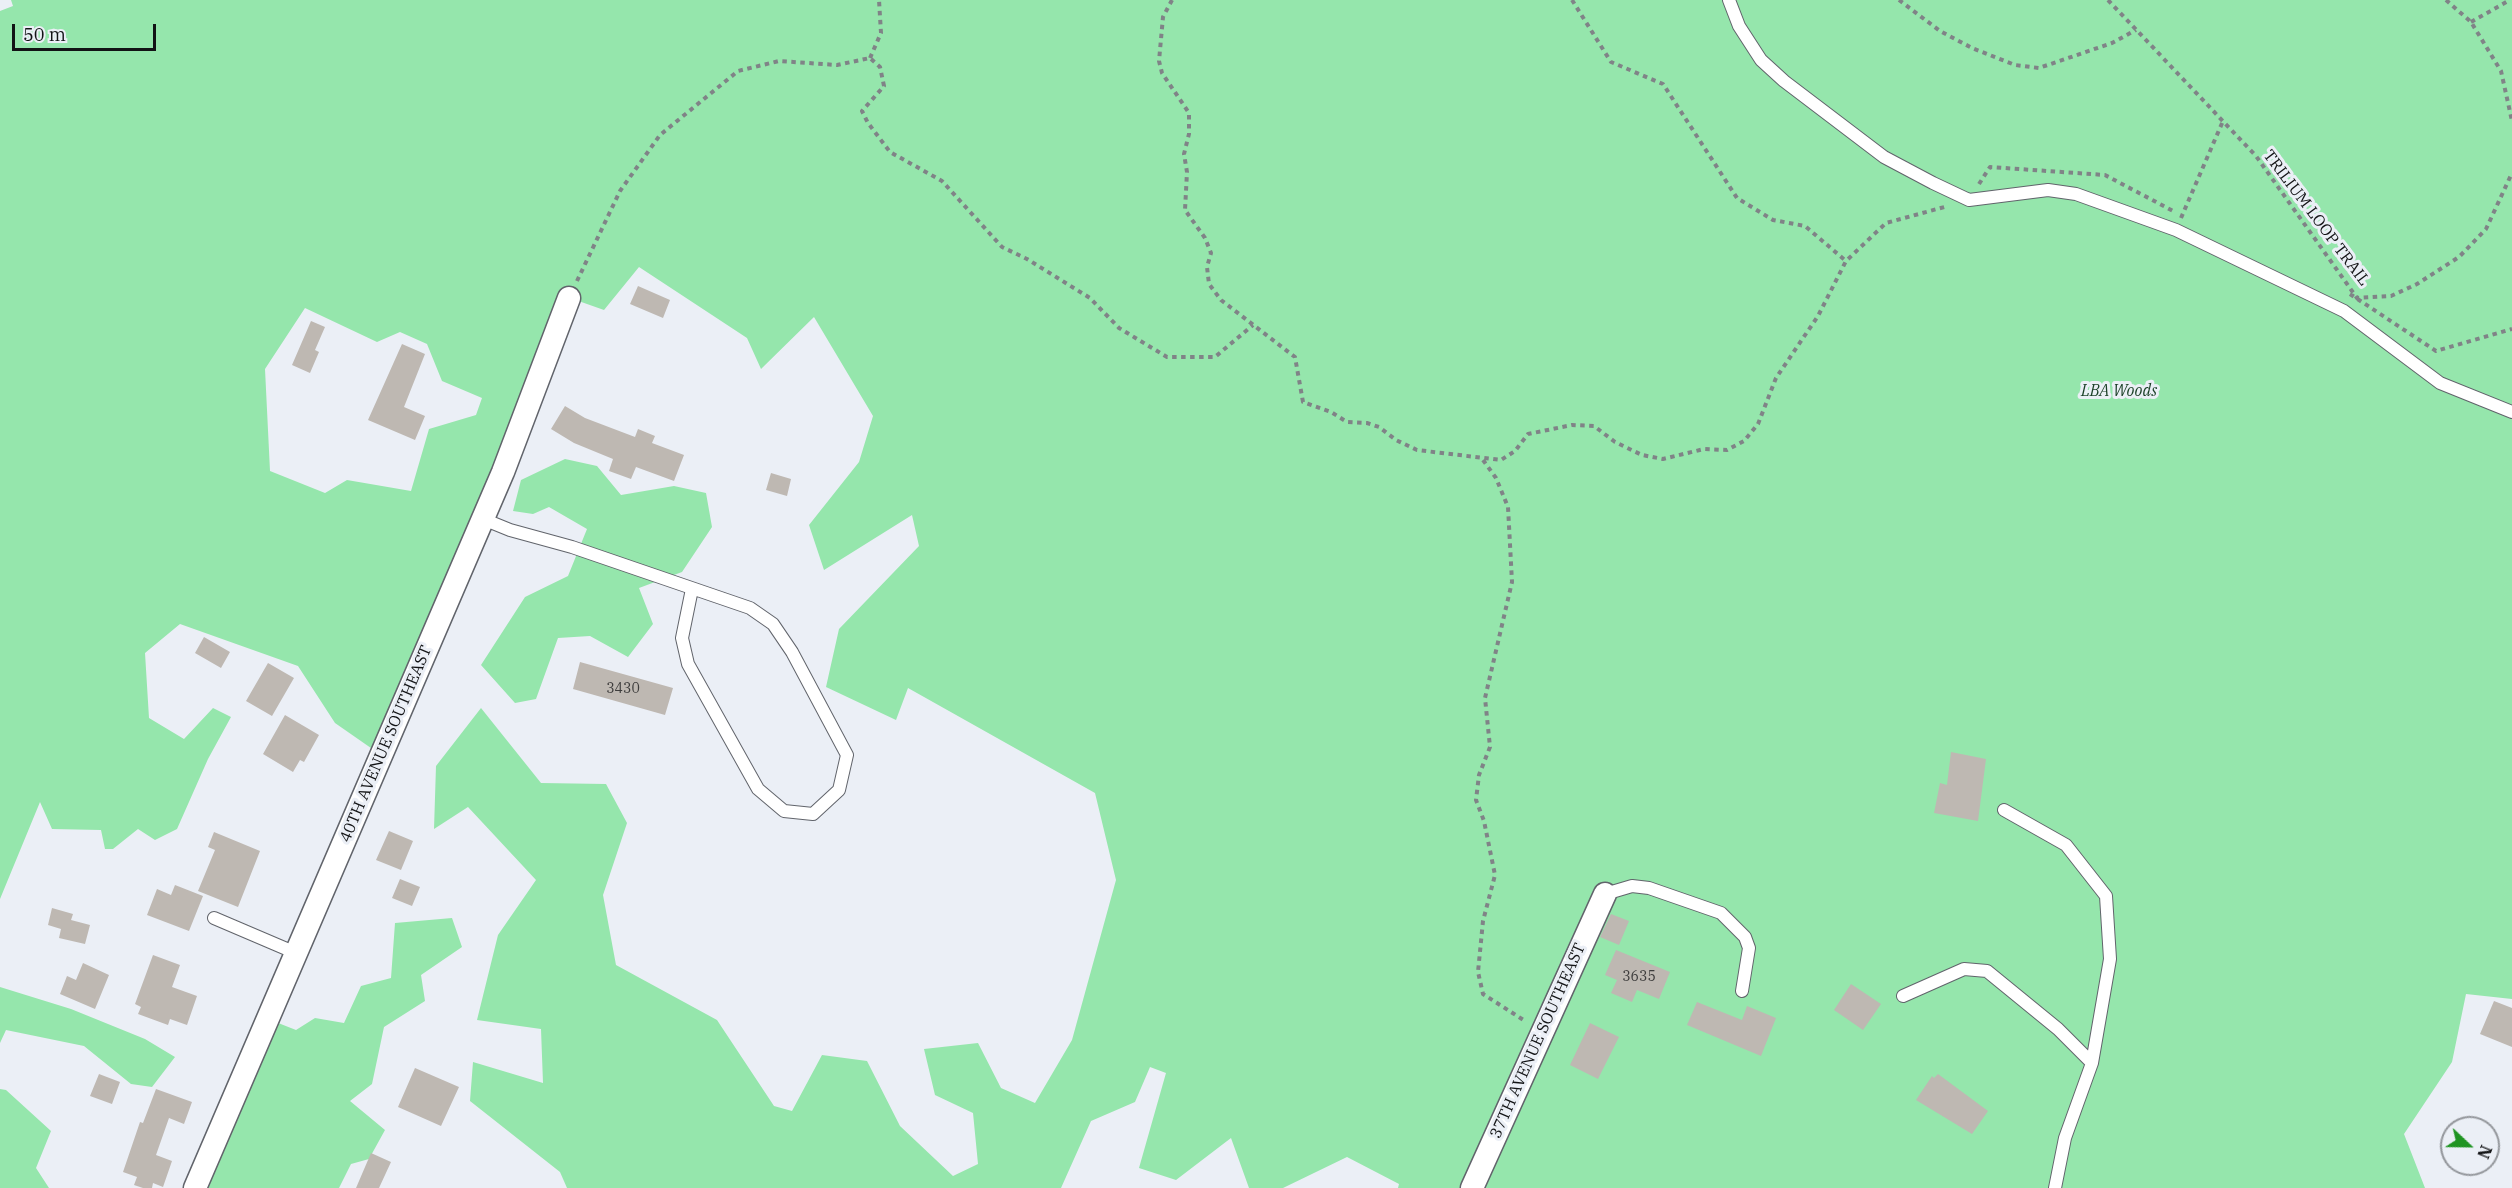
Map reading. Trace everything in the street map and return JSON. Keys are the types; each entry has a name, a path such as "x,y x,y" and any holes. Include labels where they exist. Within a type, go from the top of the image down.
{"street":[{"name":"40TH AVENUE SOUTHEAST","path":"195,1188 483,519 569,297"},
{"name":"37TH AVENUE SOUTHEAST","path":"1473,1188 1605,894"}],"lane":[{"path":"1729,0 1739,26 1761,60 1784,81 1884,157 1933,183 1969,200 2048,190 2076,194 2176,230 2344,311 2440,383 2512,412"},
{"path":"483,519 750,608 773,624 792,652 847,755 839,790 813,814 784,811 758,789 688,664 682,638 692,589"},
{"path":"2004,810 2066,845 2106,896 2110,959 2092,1063 2065,1138 2055,1188"},
{"path":"1605,894 1632,886 1649,888 1721,913 1745,937 1749,948 1742,991"},
{"path":"214,918 296,953"},
{"path":"1903,996 1964,969 1987,971 2058,1029 2092,1063"}],"path":[{"path":"870,58 881,33 879,0"},
{"path":"1172,0 1163,16 1159,61 1162,72 1178,92 1189,113 1189,134 1184,154 1187,172 1185,210 1205,238 1211,253 1207,267 1209,284 1221,300 1295,357 1303,402 1331,412 1347,422 1367,423 1379,427 1396,440 1417,450 1482,460 1501,460 1515,450 1528,434 1572,425 1594,426 1615,442 1642,455 1663,459 1704,449 1727,450 1744,441 1758,424 1776,378 1818,316 1846,261 1805,226 1773,220 1737,198 1663,84 1611,62 1572,0"},
{"path":"1899,0 1940,31 1972,48 2015,65 2039,68 2054,65 2136,30"},
{"name":"TRILIUM LOOP TRAIL","path":"2109,0 2256,156 2356,298 2391,296 2417,284 2459,257 2486,229 2512,173"},
{"path":"2446,0 2471,22 2501,71 2512,121"},
{"path":"2471,22 2510,0"},
{"path":"569,297 620,191 660,135 738,71 779,61 837,65 870,58"},
{"path":"870,58 880,67 884,86 862,111 868,123 890,152 942,181 1002,247 1027,259 1090,298 1119,328 1167,357 1215,357 1252,325"},
{"path":"2176,230 2223,121"},
{"path":"1482,460 1497,478 1508,507 1512,582 1485,698 1490,747 1479,775 1476,800 1484,821 1495,875 1483,921 1478,972 1483,994 1543,1029"}],"green space":[{"name":"LBA Woods","path":"11,0 2512,0 2512,999 2466,994 2452,1062 2404,1134 2425,1188 1398,1188 1399,1184 1347,1157 1283,1188 1249,1188 1231,1138 1176,1180 1139,1168 1166,1073 1150,1067 1135,1102 1091,1121 1061,1188 567,1188 560,1172 470,1101 473,1062 543,1083 541,1029 477,1020 498,935 536,880 468,807 434,829 436,766 481,708 541,783 606,784 627,823 603,895 616,965 717,1020 774,1106 792,1111 822,1055 867,1061 900,1126 953,1176 978,1164 973,1113 935,1095 924,1049 978,1043 1001,1088 1035,1103 1072,1040 1116,880 1095,793 908,688 896,720 826,687 839,629 919,546 912,515 824,570 809,525 859,462 873,416 814,317 761,369 747,338 639,267 604,310 570,298 381,755 335,723 298,666 180,624 145,653 149,718 184,739 213,708 231,717 208,759 177,829 155,840 138,829 113,849 105,849 101,830 52,829 40,802 0,899 0,11 13,6","holes":["305,308 377,342 400,332 427,344 442,381 482,398 476,415 429,429 411,491 347,480 325,493 270,471 265,369"]},
{"path":"565,459 597,466 621,495 674,486 706,493 712,527 682,572 639,588 653,624 628,657 590,636 558,638 536,699 515,703 481,665 525,597 568,576 587,529 549,507 533,514 513,511 521,480"},
{"path":"452,918 462,947 421,975 425,1001 384,1027 372,1084 350,1101 385,1130 369,1159 351,1164 339,1188 195,1188 268,1019 296,1030 315,1018 344,1023 361,986 391,978 395,923"},
{"path":"0,987 71,1009 145,1039 175,1057 152,1087 131,1084 84,1046 6,1030 0,1043"},
{"path":"0,1089 6,1090 51,1131 36,1168 49,1188 0,1188"}],"building":[{"path":"638,286 670,300 663,318 630,304"},
{"path":"311,321 325,327 315,350 319,352 310,373 292,365"},
{"path":"402,344 425,354 404,407 425,416 415,440 368,420"},
{"path":"565,406 585,418 635,437 638,429 655,436 652,443 684,455 674,481 636,467 631,479 609,471 613,459 574,443 551,429"},
{"path":"771,473 791,479 787,496 766,490"},
{"path":"204,637 230,652 221,668 195,653"},
{"path":"580,662 673,688 665,715 573,689"},
{"path":"268,663 294,678 272,716 246,701"},
{"path":"285,715 319,735 304,762 300,760 293,772 263,754"},
{"path":"1951,752 1986,759 1978,821 1934,813 1940,783 1947,785"},
{"path":"389,831 413,841 401,870 376,860"},
{"path":"214,832 260,851 238,907 198,891 215,850 208,847"},
{"path":"400,879 420,887 412,906 392,898"},
{"path":"175,885 203,896 189,931 147,915 157,889 171,895"},
{"path":"52,908 73,914 71,920 90,925 85,944 59,938 61,929 48,925"},
{"path":"1611,914 1629,921 1619,945 1600,937"},
{"path":"1616,950 1670,972 1659,999 1637,990 1632,1002 1611,993 1617,980 1605,975"},
{"path":"153,955 180,965 172,987 197,996 187,1025 170,1019 168,1025 138,1014 141,1007 135,1004"},
{"path":"83,963 109,975 95,1009 60,994 67,976 76,980"},
{"path":"1851,984 1881,1004 1863,1030 1834,1010"},
{"path":"2494,1001 2512,1008 2512,1047 2480,1034"},
{"path":"1697,1002 1742,1020 1747,1006 1776,1018 1761,1056 1687,1025"},
{"path":"1590,1023 1619,1037 1598,1079 1570,1065"},
{"path":"415,1068 459,1087 441,1126 398,1107"},
{"path":"99,1074 120,1082 112,1104 90,1096"},
{"path":"1938,1074 1988,1111 1972,1134 1916,1100 1932,1076 1934,1078"},
{"path":"156,1089 192,1102 184,1124 169,1118 156,1155 172,1161 163,1187 153,1183 152,1188 143,1188 134,1185 137,1177 123,1172 140,1122 143,1123"},
{"path":"371,1153 391,1162 379,1188 356,1188"}]}
